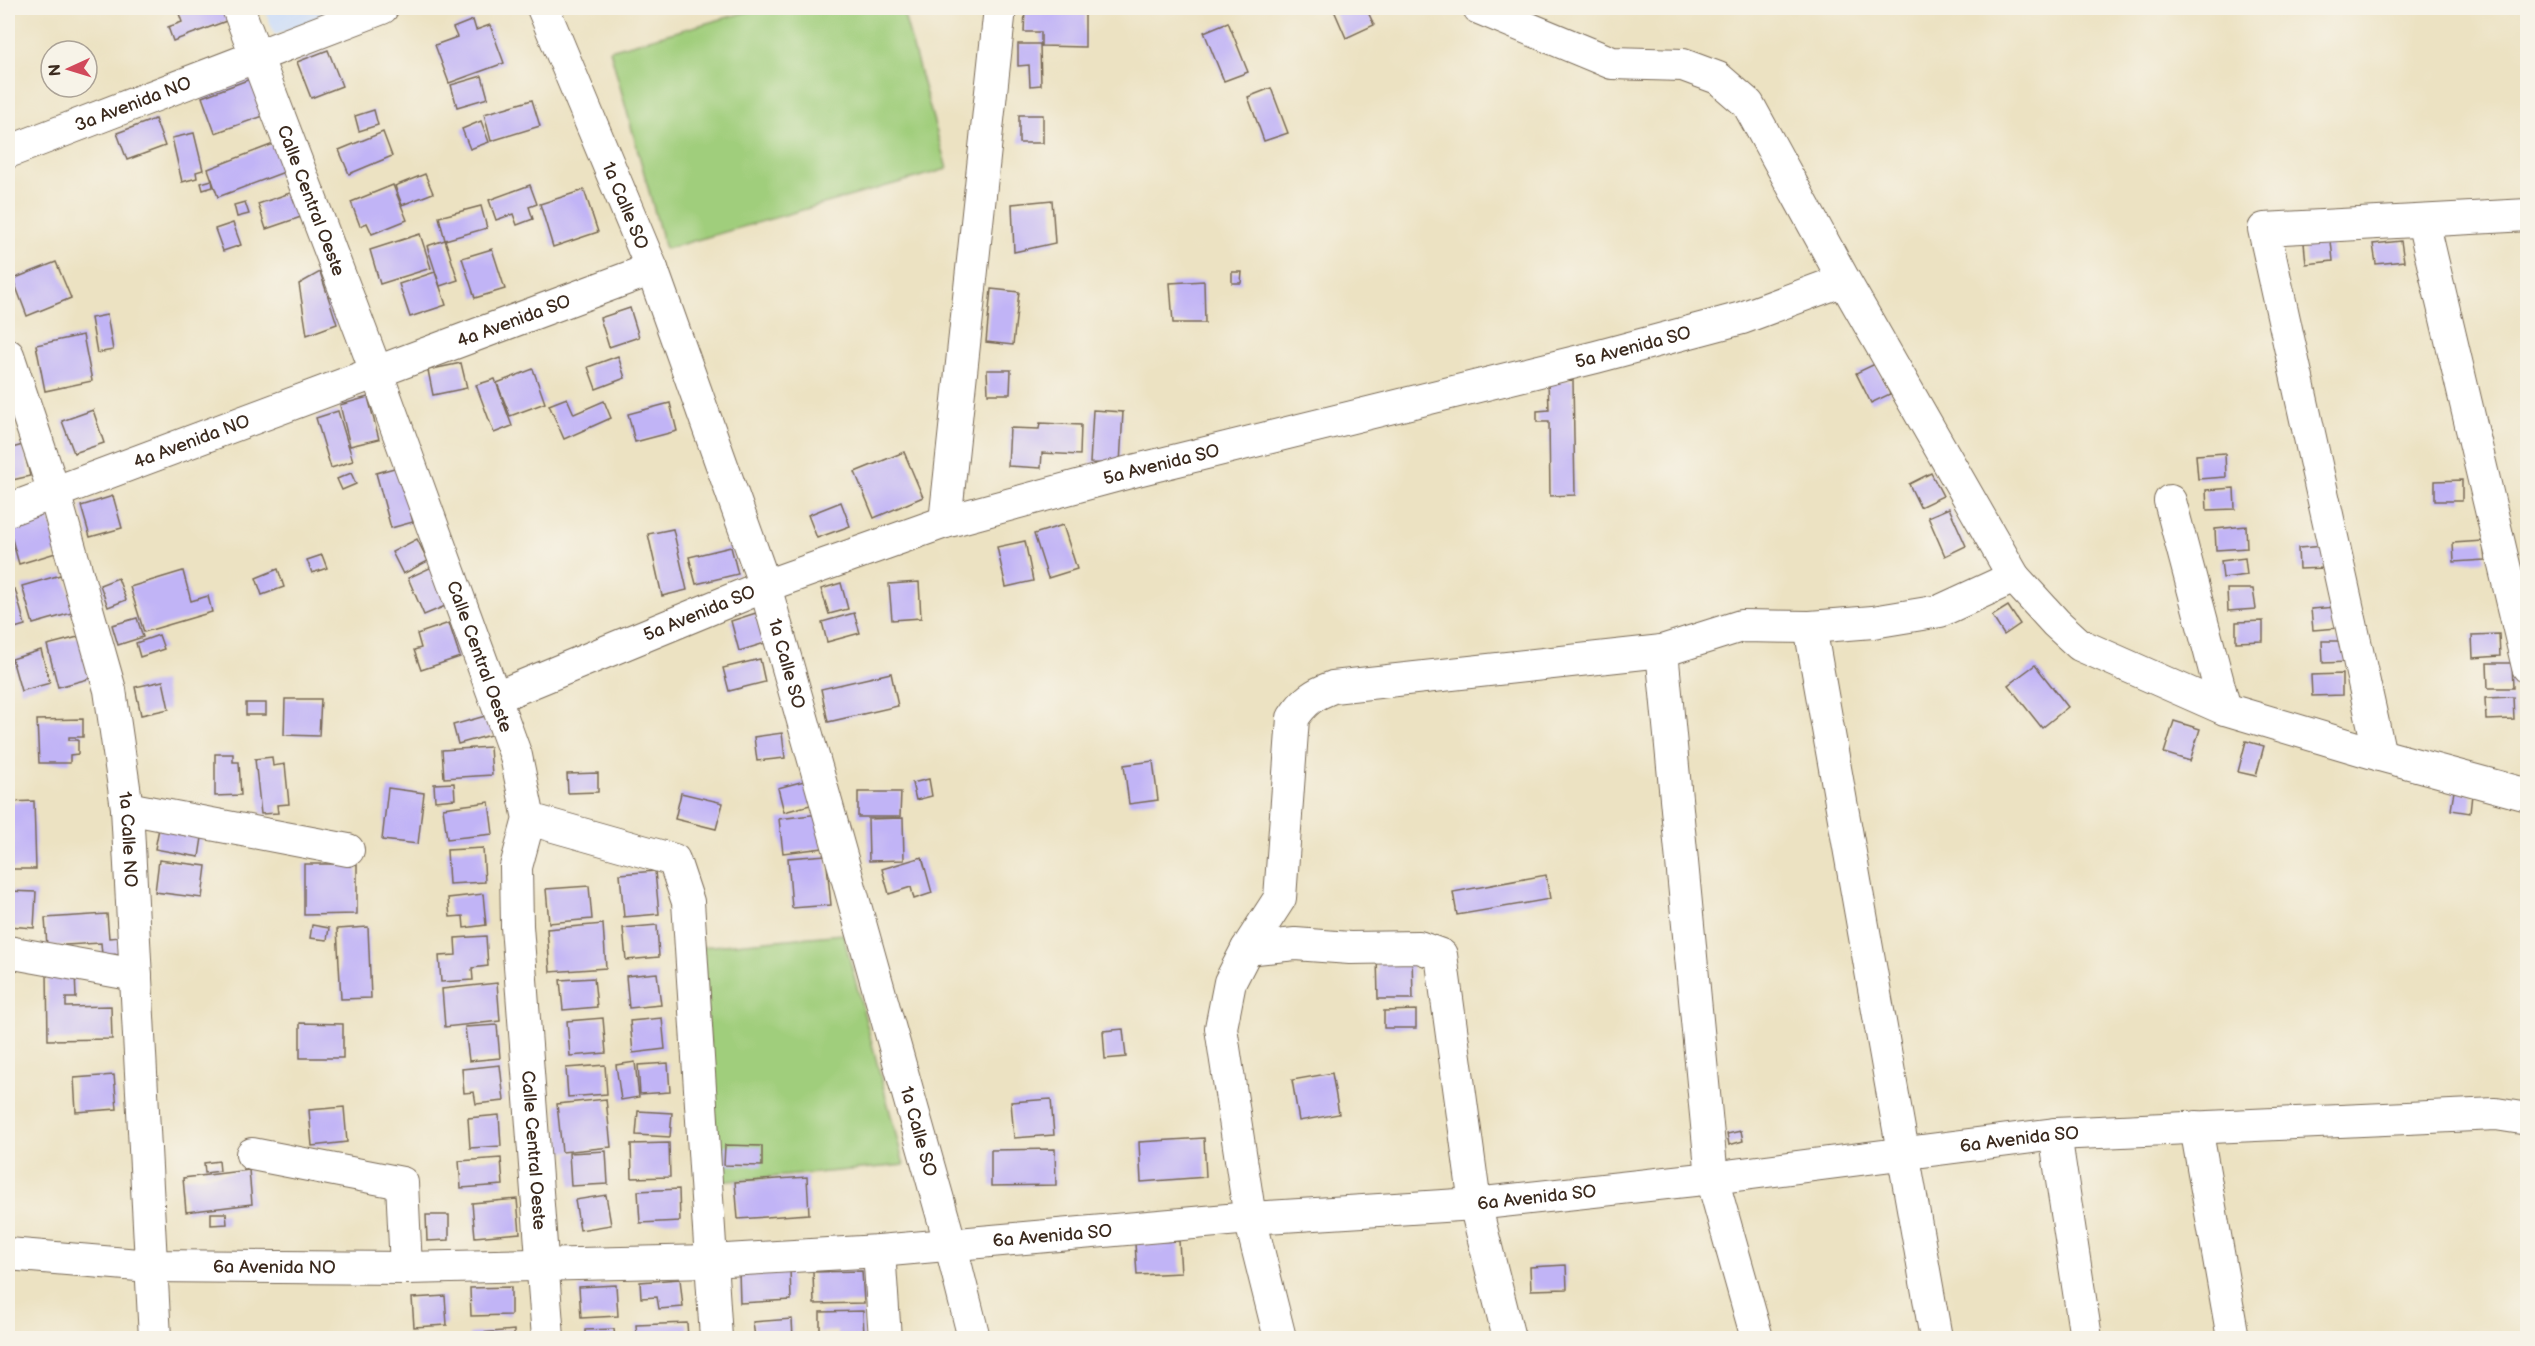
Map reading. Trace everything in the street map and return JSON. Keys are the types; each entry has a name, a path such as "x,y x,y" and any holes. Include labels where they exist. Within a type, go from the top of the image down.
{"street":[{"name":"Calle Central Oeste","path":"238,8 376,371 516,756 529,819 516,867 517,926 548,1338"},
{"name":"3a Avenida NO","path":"8,152 382,8"},
{"name":"1a Calle SO","path":"543,8 652,269 765,586 951,1246 974,1338"},
{"path":"945,522 1000,8"},
{"path":"1479,8 1612,63 1683,66 1718,78 1748,104 1844,280 2014,578 2080,645 2226,709 2380,756 2528,795"},
{"path":"2380,756 2264,230 2528,215"},
{"path":"2423,221 2528,667"},
{"name":"4a Avenida SO","path":"376,371 652,269"},
{"name":"5a Avenida SO","path":"496,697 765,586 945,522 1137,470 1596,357 1742,318 1844,280"},
{"name":"1a Calle NO","path":"8,355 54,492 110,690 127,808 155,1338"},
{"name":"4a Avenida NO","path":"8,510 376,371"},
{"path":"2170,501 2226,709"},
{"path":"1280,1338 1250,1218 1221,1028 1230,982 1247,949 1280,898 1293,718 1302,705 1314,694 1333,687 1662,651 1741,626 1810,627 1873,622 1940,610 2014,578"},
{"path":"1810,627 1936,1338"},
{"path":"1662,651 1712,1178 1757,1338"},
{"path":"127,808 348,850"},
{"path":"529,819 674,860 688,902 716,1338"},
{"path":"1247,949 1295,944 1350,948 1419,947 1441,955 1475,1204 1509,1338"},
{"path":"8,951 136,975"},
{"name":"6a Avenida SO","path":"543,1266 710,1261 879,1251 1250,1218 1475,1204 1712,1178 2055,1134 2496,1114 2528,1119"},
{"path":"2196,1127 2233,1338"},
{"path":"2055,1134 2086,1338"},
{"path":"252,1154 402,1183 406,1268"},
{"path":"879,1251 885,1338"},
{"name":"6a Avenida NO","path":"8,1254 150,1266 406,1268 543,1266"}],"shaded area":[{"path":"264,8 344,8 275,35"}],"green space":[{"path":"761,8 902,8 947,169 665,249 610,50"},
{"path":"843,934 904,1165 719,1182 702,947"}],"building":[{"path":"177,8 224,8 229,20 173,41 168,27 182,22"},
{"path":"1025,8 1085,8 1085,47 1041,46 1041,32 1024,32"},
{"path":"1333,8 1366,8 1374,25 1346,38"},
{"path":"473,20 476,30 490,25 504,63 449,83 435,45 457,37 453,28"},
{"path":"1228,22 1248,72 1224,81 1204,32"},
{"path":"1018,44 1040,44 1041,85 1030,86 1029,65 1018,66"},
{"path":"328,50 342,86 311,98 297,62"},
{"path":"482,76 488,98 457,107 451,85"},
{"path":"253,78 266,115 215,133 202,97"},
{"path":"1271,88 1288,133 1264,141 1248,97"},
{"path":"532,100 540,126 491,141 484,114"},
{"path":"374,110 378,125 359,131 355,116"},
{"path":"1019,115 1043,115 1043,143 1019,143"},
{"path":"155,119 165,146 127,160 117,133"},
{"path":"481,121 489,142 470,149 462,129"},
{"path":"383,132 392,156 349,174 339,150"},
{"path":"194,133 203,170 196,172 197,178 182,182 172,138"},
{"path":"276,143 287,171 218,197 208,169"},
{"path":"425,174 433,193 402,205 395,186"},
{"path":"212,180 213,187 203,190 201,183"},
{"path":"393,185 407,220 372,234 367,223 360,226 351,202"},
{"path":"530,185 537,204 529,207 533,219 517,225 513,214 496,220 489,200"},
{"path":"584,190 598,232 553,247 540,204"},
{"path":"293,192 301,217 266,229 258,204"},
{"path":"1052,200 1055,243 1014,252 1012,204"},
{"path":"245,202 249,214 237,217 234,205"},
{"path":"481,206 487,228 445,240 439,217"},
{"path":"233,223 241,245 223,251 215,229"},
{"path":"420,234 431,268 380,284 370,250"},
{"path":"445,240 458,280 440,286 427,246"},
{"path":"2331,241 2333,261 2306,264 2304,243"},
{"path":"2401,241 2404,261 2376,264 2373,244"},
{"path":"492,249 505,289 475,298 462,258"},
{"path":"56,262 71,298 27,316 13,279"},
{"path":"320,272 337,324 307,335 299,284"},
{"path":"435,272 446,305 410,317 399,284"},
{"path":"1232,272 1242,272 1241,283 1232,283"},
{"path":"1204,281 1205,323 1173,323 1170,283"},
{"path":"991,289 1019,292 1013,345 986,342"},
{"path":"630,308 639,337 609,347 600,318"},
{"path":"107,315 113,350 97,353 91,318"},
{"path":"83,335 92,381 45,391 36,345"},
{"path":"618,356 625,378 596,389 588,367"},
{"path":"461,363 467,388 433,395 428,370"},
{"path":"1875,364 1890,394 1871,403 1856,373"},
{"path":"533,369 545,403 510,416 497,383"},
{"path":"987,370 1011,370 1010,394 988,394"},
{"path":"495,379 512,426 494,433 476,385"},
{"path":"1573,380 1575,495 1550,496 1549,422 1537,422 1537,411 1549,410 1548,381"},
{"path":"368,397 379,439 350,446 340,405"},
{"path":"567,398 574,414 604,401 611,418 564,439 549,405"},
{"path":"670,403 677,431 635,442 628,414"},
{"path":"93,410 104,443 74,453 62,421"},
{"path":"1093,410 1123,412 1120,464 1090,463"},
{"path":"338,411 353,461 331,468 316,418"},
{"path":"1040,423 1081,425 1080,455 1042,453 1041,468 1008,466 1010,428 1039,429"},
{"path":"23,445 30,476 8,481 8,449"},
{"path":"904,452 923,497 874,518 855,472"},
{"path":"2225,453 2226,477 2198,479 2196,455"},
{"path":"398,467 413,522 391,528 376,473"},
{"path":"351,473 356,484 342,490 337,479"},
{"path":"1931,473 1943,496 1920,507 1909,484"},
{"path":"2462,480 2462,501 2435,501 2435,481"},
{"path":"2234,488 2235,509 2207,510 2206,490"},
{"path":"113,496 122,528 90,537 81,506"},
{"path":"841,502 850,526 817,538 808,515"},
{"path":"1949,508 1966,546 1945,556 1928,517"},
{"path":"47,510 59,552 19,564 8,525"},
{"path":"1063,525 1077,569 1048,578 1034,534"},
{"path":"2246,526 2247,548 2216,550 2215,529"},
{"path":"673,529 687,590 662,596 648,534"},
{"path":"417,539 428,561 403,574 392,552"},
{"path":"1025,541 1033,581 1006,587 997,547"},
{"path":"2483,541 2485,560 2454,562 2453,543"},
{"path":"2325,546 2326,568 2299,569 2298,548"},
{"path":"731,547 738,574 696,584 689,557"},
{"path":"322,555 327,568 312,573 307,560"},
{"path":"2245,558 2247,575 2223,578 2221,561"},
{"path":"434,566 450,604 424,615 408,578"},
{"path":"278,569 284,587 262,595 256,578"},
{"path":"183,571 191,601 208,596 212,612 144,632 130,587"},
{"path":"64,574 75,612 33,624 22,586"},
{"path":"118,578 126,600 108,607 100,585"},
{"path":"919,582 921,618 892,620 889,584"},
{"path":"841,583 848,609 829,614 821,589"},
{"path":"15,589 25,625 8,630 8,591"},
{"path":"2227,589 2253,589 2256,609 2228,611"},
{"path":"2008,606 2020,624 2004,635 1992,616"},
{"path":"2337,607 2338,628 2313,630 2311,609"},
{"path":"756,613 765,643 739,651 731,621"},
{"path":"854,613 860,633 827,642 822,622"},
{"path":"137,618 143,637 118,645 112,625"},
{"path":"2263,621 2263,641 2236,642 2236,622"},
{"path":"449,623 460,657 421,670 414,650 421,648 417,634"},
{"path":"2499,634 2500,656 2473,658 2472,635"},
{"path":"159,635 164,649 140,657 136,643"},
{"path":"82,636 92,678 58,687 47,645"},
{"path":"2322,641 2348,641 2348,662 2323,663"},
{"path":"41,650 50,683 21,691 12,659"},
{"path":"760,659 765,682 729,691 723,668"},
{"path":"2487,663 2512,663 2513,688 2488,688"},
{"path":"2035,665 2068,707 2042,728 2008,685"},
{"path":"891,673 898,706 828,722 821,689"},
{"path":"2342,674 2342,695 2312,696 2311,675"},
{"path":"163,681 169,709 141,715 135,687"},
{"path":"2513,697 2514,719 2486,720 2485,698"},
{"path":"285,699 321,699 319,736 284,735"},
{"path":"246,703 266,703 266,715 246,715"},
{"path":"489,715 494,734 458,744 453,725"},
{"path":"83,719 83,737 69,737 69,740 78,740 78,754 70,755 70,763 39,763 37,720"},
{"path":"2174,721 2200,729 2190,761 2164,753"},
{"path":"782,733 785,758 757,761 754,737"},
{"path":"2246,741 2264,746 2256,776 2238,772"},
{"path":"490,747 492,775 444,778 442,750"},
{"path":"215,754 233,754 233,762 239,762 241,795 215,796"},
{"path":"272,757 273,766 285,764 289,804 277,805 278,813 261,814 255,759"},
{"path":"1153,761 1158,800 1129,804 1124,765"},
{"path":"598,773 598,792 568,793 567,774"},
{"path":"929,779 932,796 916,800 912,783"},
{"path":"808,780 814,804 784,812 778,788"},
{"path":"454,783 455,799 435,801 434,784"},
{"path":"388,788 424,793 418,844 382,840"},
{"path":"2454,791 2472,794 2470,813 2451,810"},
{"path":"858,792 901,792 900,817 858,817"},
{"path":"681,793 723,803 716,829 675,819"},
{"path":"34,801 36,869 8,869 8,802"},
{"path":"489,802 493,834 447,839 443,808"},
{"path":"819,814 823,848 783,853 779,819"},
{"path":"903,818 904,860 869,861 868,819"},
{"path":"160,823 203,831 199,857 155,849"},
{"path":"483,848 485,882 449,884 447,850"},
{"path":"826,855 831,905 792,908 788,858"},
{"path":"922,857 932,893 914,899 911,887 889,894 882,869"},
{"path":"159,860 206,866 202,898 155,892"},
{"path":"304,864 357,864 357,914 304,915"},
{"path":"655,871 659,914 624,917 620,874"},
{"path":"1546,875 1550,899 1457,915 1453,892"},
{"path":"589,886 592,919 549,923 546,889"},
{"path":"8,891 36,892 34,928 8,926"},
{"path":"483,894 486,925 464,928 463,916 450,917 448,898"},
{"path":"107,914 109,938 121,937 122,954 102,955 101,943 47,946 45,918"},
{"path":"603,924 606,968 550,972 547,929"},
{"path":"312,925 329,928 327,940 310,938"},
{"path":"657,925 659,957 626,960 623,928"},
{"path":"368,927 371,998 341,999 337,929"},
{"path":"486,936 488,966 472,968 473,980 441,982 439,956 456,955 455,938"},
{"path":"1377,955 1412,955 1413,999 1378,999"},
{"path":"75,972 76,998 66,998 66,1007 111,1006 112,1039 48,1040 47,973"},
{"path":"657,973 661,1005 629,1008 626,976"},
{"path":"594,978 597,1007 563,1010 560,980"},
{"path":"497,983 500,1021 445,1027 442,989"},
{"path":"1416,1010 1416,1028 1384,1028 1384,1011"},
{"path":"603,1018 606,1053 570,1056 567,1021"},
{"path":"662,1018 665,1049 633,1053 630,1021"},
{"path":"300,1023 343,1024 343,1058 300,1058"},
{"path":"497,1025 500,1058 469,1061 465,1027"},
{"path":"1123,1029 1126,1057 1105,1059 1103,1031"},
{"path":"635,1062 639,1097 621,1100 616,1065"},
{"path":"668,1063 670,1092 640,1094 638,1065"},
{"path":"500,1065 504,1101 476,1104 474,1092 464,1093 462,1069"},
{"path":"605,1065 607,1094 568,1097 566,1068"},
{"path":"1332,1073 1339,1114 1299,1121 1292,1080"},
{"path":"114,1075 117,1109 76,1112 74,1078"},
{"path":"606,1099 611,1147 562,1152 557,1104"},
{"path":"1051,1099 1054,1135 1014,1138 1011,1102"},
{"path":"344,1107 347,1142 312,1146 309,1110"},
{"path":"638,1111 672,1113 670,1137 636,1135"},
{"path":"499,1115 501,1146 470,1148 468,1118"},
{"path":"1741,1131 1743,1141 1729,1145 1727,1134"},
{"path":"1204,1138 1206,1177 1141,1182 1139,1142"},
{"path":"669,1143 670,1177 632,1178 631,1144"},
{"path":"725,1145 762,1146 762,1166 724,1165"},
{"path":"1055,1149 1056,1185 991,1186 991,1150"},
{"path":"606,1151 608,1184 571,1186 569,1153"},
{"path":"501,1158 503,1185 461,1188 459,1161"},
{"path":"219,1161 220,1171 205,1173 204,1163"},
{"path":"249,1170 252,1204 186,1212 183,1178"},
{"path":"807,1177 809,1214 738,1219 735,1182"},
{"path":"679,1189 680,1221 640,1223 638,1191"},
{"path":"606,1195 611,1225 580,1230 575,1200"},
{"path":"517,1199 520,1233 475,1237 472,1203"},
{"path":"211,1213 226,1213 227,1224 211,1225"},
{"path":"426,1215 449,1215 449,1240 427,1241"},
{"path":"1179,1241 1181,1273 1137,1275 1135,1243"},
{"path":"1566,1265 1567,1289 1531,1290 1530,1267"},
{"path":"790,1268 791,1300 740,1303 739,1271"},
{"path":"862,1271 864,1303 814,1304 813,1272"},
{"path":"680,1279 683,1307 659,1309 657,1297 641,1298 640,1282"},
{"path":"616,1285 618,1316 581,1318 579,1287"},
{"path":"511,1287 511,1315 471,1316 470,1288"},
{"path":"445,1296 447,1325 414,1327 412,1298"},
{"path":"863,1311 864,1338 837,1338 837,1331 820,1332 820,1312"},
{"path":"792,1319 793,1338 755,1338 753,1322"},
{"path":"687,1323 688,1338 637,1338 636,1325"},
{"path":"614,1329 615,1338 585,1338 585,1330"},
{"path":"514,1330 514,1338 470,1338 469,1334"}]}
